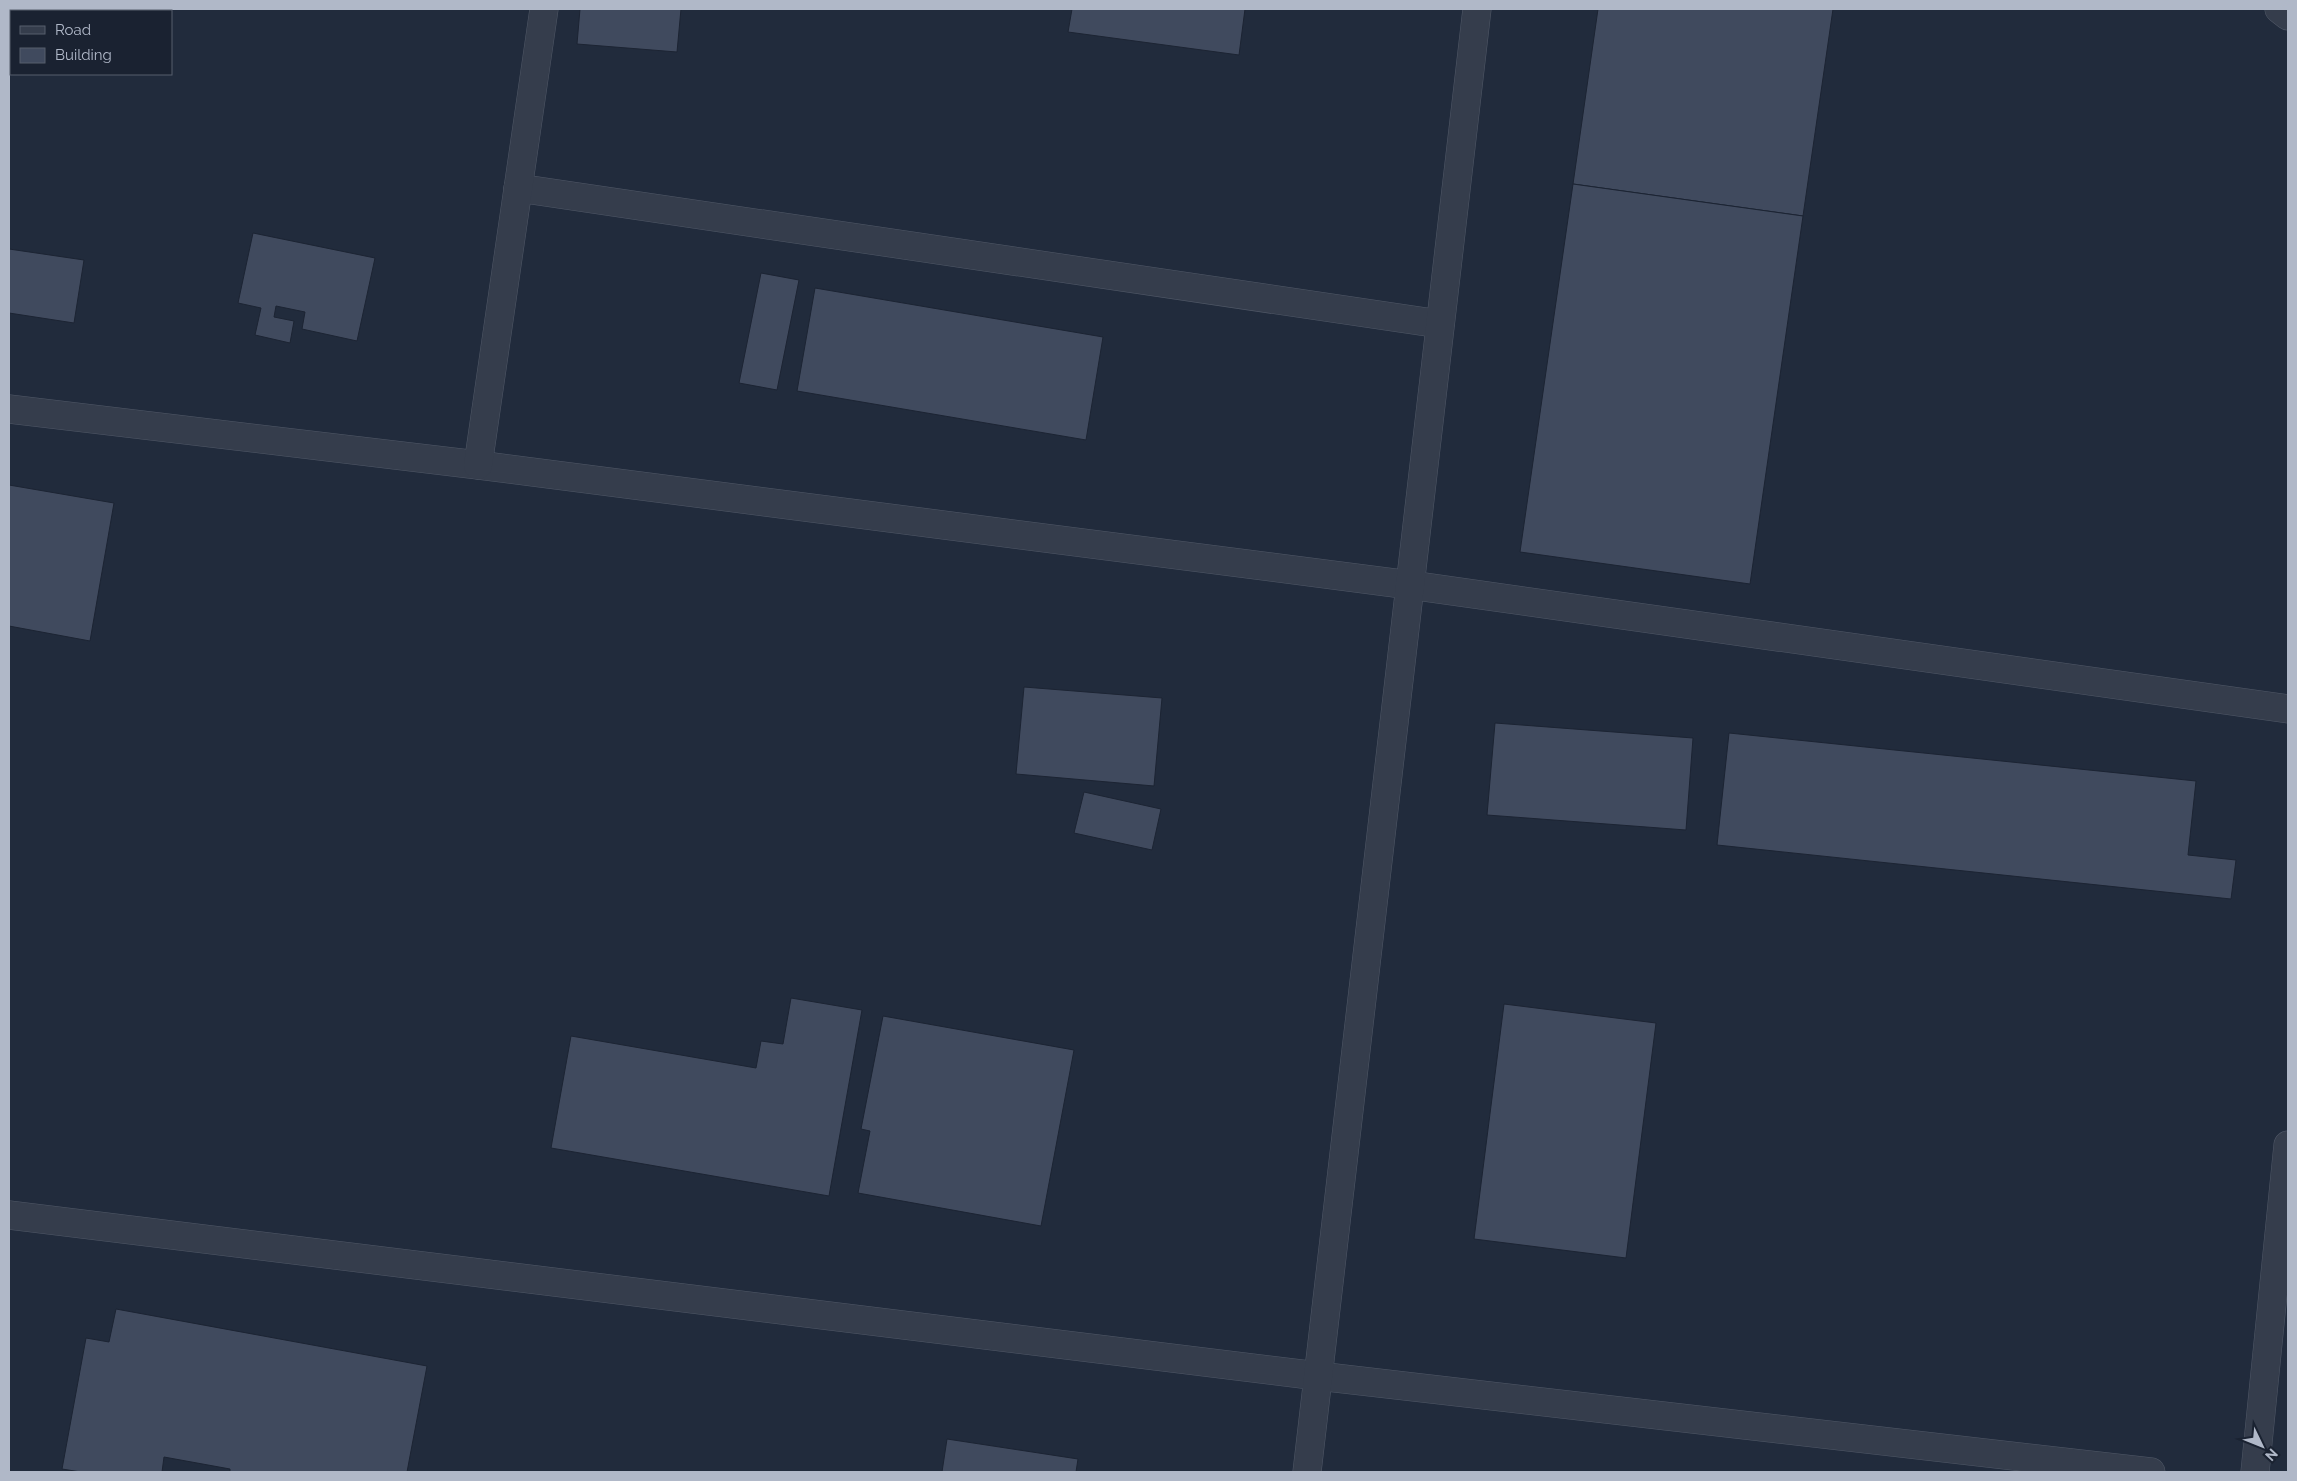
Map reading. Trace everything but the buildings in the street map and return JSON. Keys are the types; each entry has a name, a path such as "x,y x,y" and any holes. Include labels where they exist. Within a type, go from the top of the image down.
{"street":[{"path":"478,465 544,9"},
{"path":"1307,1472 1477,9"},
{"path":"2279,9 2288,16"},
{"path":"518,188 1440,324"},
{"path":"9,409 478,465 1410,585 2288,709"},
{"path":"2255,1472 2288,1145"},
{"path":"9,1215 1318,1376 2151,1472"}]}
